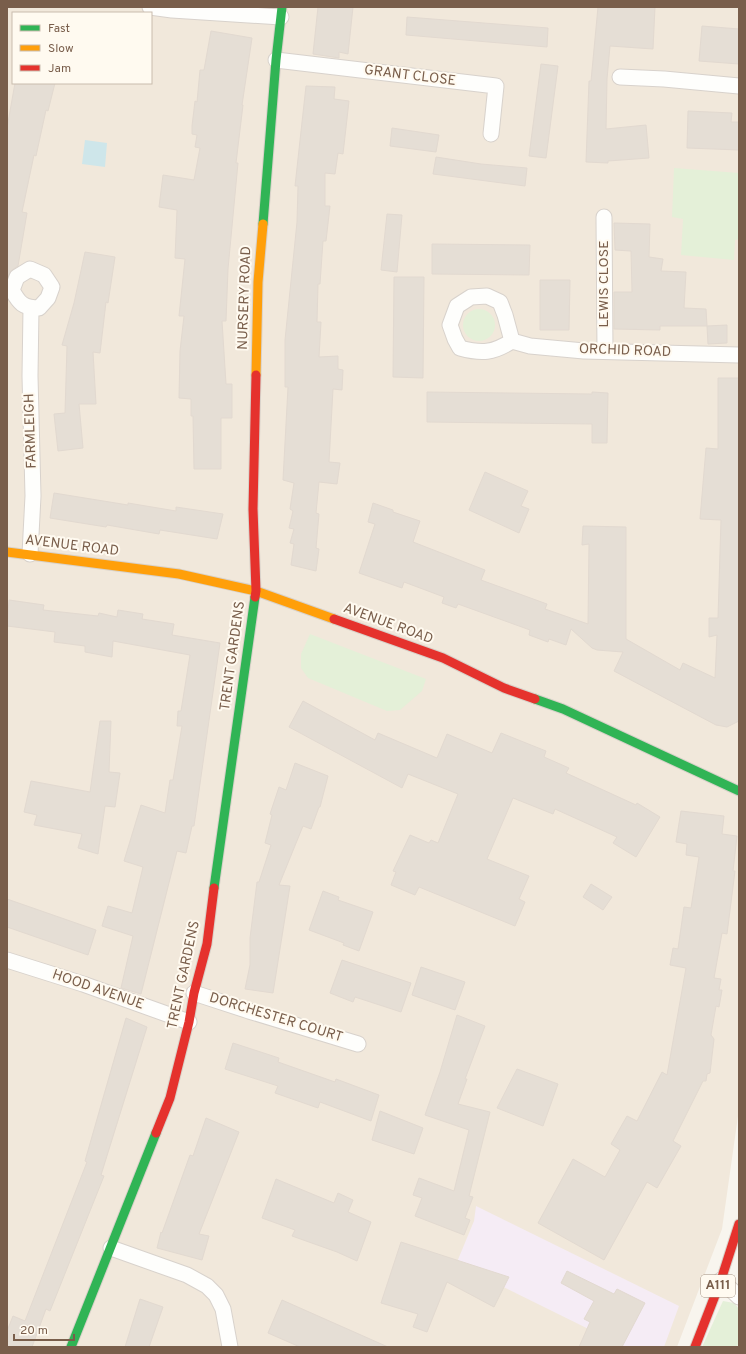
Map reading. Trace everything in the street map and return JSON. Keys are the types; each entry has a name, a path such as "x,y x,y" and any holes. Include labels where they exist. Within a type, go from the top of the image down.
{"street":[{"path":"150,7 282,12"},
{"name":"NURSERY ROAD","path":"256,591 253,509 258,282 276,60 282,12"},
{"name":"GRANT CLOSE","path":"276,60 496,86 491,134"},
{"path":"620,77 664,79 739,86"},
{"name":"LEWIS CLOSE","path":"604,217 605,351"},
{"path":"30,269 44,275 52,287 48,298 39,308 32,308 18,302 12,290 12,276 30,269"},
{"name":"FARMLEIGH","path":"30,554 34,496 30,376 32,308"},
{"name":"ORCHID ROAD","path":"512,341 530,346 605,351 739,354"},
{"name":"AVENUE ROAD","path":"7,552 179,574 256,591 443,658 504,688 562,709 739,791"},
{"name":"TRENT GARDENS","path":"71,1347 170,1098 189,1022 194,993 208,944 217,862 256,591"},
{"name":"HOOD AVENUE","path":"7,960 82,984 189,1022"},
{"name":"DORCHESTER COURT","path":"194,993 358,1044"},
{"name":"A111","path":"695,1347 721,1280 739,1224"},
{"path":"111,1248 187,1275 207,1286 216,1295 223,1309 230,1347"},
{"path":"721,1280 739,1297"}],"shaded area":[{"path":"7,7 739,7 739,1109 722,1229 677,1347 7,1347"},
{"path":"476,1206 679,1306 664,1347 625,1347 467,1269 457,1262 474,1221"}],"green space":[{"path":"674,168 739,173 739,239 735,240 734,260 681,255 683,219 672,217"},
{"path":"479,309 488,312 492,316 495,325 492,334 488,338 479,341 470,338 466,334 463,325 466,316 470,312"},
{"path":"310,634 426,679 422,691 400,710 387,711 308,678 301,668 301,654"},
{"path":"723,1301 734,1303 739,1309 739,1342 737,1347 702,1347"}],"water":[{"path":"85,140 107,143 105,167 82,164"}],"building":[{"path":"318,7 353,7 348,54 339,52 339,58 313,54"},
{"path":"598,7 655,7 653,49 610,46 607,79 606,129 646,125 649,158 608,161 608,163 586,162 589,81 591,81"},
{"path":"407,17 548,28 547,47 406,35"},
{"path":"702,26 739,29 739,64 699,61"},
{"path":"211,31 252,38 242,105 236,163 238,163 228,269 226,321 222,321 226,384 232,384 232,418 221,418 221,469 194,469 193,416 191,416 191,399 179,398 180,351 184,316 179,316 185,259 175,258 177,210 159,207 163,175 194,180 200,148 195,147 197,135 192,134 192,126 195,101 197,102 200,70 204,70"},
{"path":"541,64 558,66 546,158 529,156"},
{"path":"15,84 55,84 48,111 46,110 36,156 34,155 22,212 27,213 18,266 12,270 7,278 7,128"},
{"path":"306,86 335,87 334,99 349,101 343,154 338,153 335,174 325,173 325,206 330,206 326,241 323,241 320,284 318,284 317,322 321,322 319,357 338,356 338,369 343,370 342,390 333,389 329,462 340,463 337,484 319,482 316,513 319,514 316,548 319,549 316,571 291,565 294,544 290,543 294,529 289,528 293,511 290,509 294,483 283,480 288,387 285,387 285,340 297,222 298,186 295,186"},
{"path":"688,111 732,113 731,122 739,122 739,150 687,148"},
{"path":"392,128 439,135 436,152 390,146"},
{"path":"436,157 481,164 527,168 525,186 433,174"},
{"path":"387,214 402,215 397,272 381,270"},
{"path":"614,223 650,224 649,257 663,259 661,271 686,272 684,308 706,309 707,326 660,326 660,330 614,329 614,292 632,292 631,251 615,250"},
{"path":"432,244 530,245 529,275 432,274"},
{"path":"85,252 115,257 108,303 106,302 100,353 93,352 96,404 79,404 83,448 58,451 54,414 65,413 67,346 62,345 74,303"},
{"path":"394,277 424,277 423,378 393,377"},
{"path":"540,280 570,280 569,330 540,330"},
{"path":"727,325 727,343 708,344 707,326"},
{"path":"718,378 739,378 739,721 727,727 716,725 614,671 623,652 597,650 592,648 571,629 566,645 549,639 548,642 529,635 530,630 458,604 456,608 442,603 444,597 404,582 402,588 359,573 375,524 368,522 373,503 393,510 393,512 420,521 413,542 485,570 481,580 547,604 545,609 588,624 589,544 582,545 583,526 626,527 626,639 680,670 683,663 715,678 717,635 709,637 709,618 718,618 721,520 700,519 706,448 718,449"},
{"path":"427,392 608,393 607,443 592,443 592,424 427,422"},
{"path":"485,472 528,491 521,506 529,509 519,533 469,510"},
{"path":"54,493 176,511 176,507 223,514 217,539 160,530 159,534 107,525 106,527 50,518"},
{"path":"9,600 44,605 43,610 98,616 99,613 117,617 118,610 143,614 142,619 174,624 172,635 220,643 194,826 192,826 186,853 177,851 141,994 121,988 133,936 102,926 108,906 132,913 143,867 124,861 141,805 165,813 170,780 173,780 182,726 177,726 178,711 181,711 190,655 113,641 112,657 85,652 85,646 54,642 55,632 7,626"},
{"path":"303,701 375,740 378,733 437,758 447,734 492,753 501,733 546,751 544,757 569,768 566,773 636,805 637,803 660,817 636,857 613,843 617,837 555,809 553,814 513,798 487,859 529,876 519,899 525,902 515,926 419,887 415,895 391,885 396,872 393,871 410,835 429,843 431,840 438,843 458,794 408,774 402,788 289,727"},
{"path":"100,721 111,721 109,772 120,773 115,807 105,806 98,854 78,848 82,834 34,825 37,815 24,812 31,781 90,792"},
{"path":"295,763 328,776 320,807 311,829 303,826 279,885 290,886 273,993 245,989 250,965 250,938 257,882 259,882 271,845 265,843 272,815 270,814 279,787 286,790"},
{"path":"681,811 724,816 722,834 737,836 733,871 735,871 727,934 722,933 714,978 721,979 719,990 722,990 719,1007 716,1006 711,1035 714,1039 710,1073 707,1074 706,1081 703,1081 673,1141 681,1146 657,1188 647,1182 604,1260 538,1223 573,1159 605,1177 620,1150 611,1144 627,1116 637,1121 662,1072 667,1075 686,968 670,965 673,948 678,949 684,907 691,908 699,857 686,855 687,844 676,842"},
{"path":"591,884 612,897 603,910 583,897"},
{"path":"323,891 339,897 338,900 373,912 359,951 343,945 344,943 309,930"},
{"path":"7,899 96,930 88,955 7,927"},
{"path":"342,960 411,983 401,1012 355,997 353,1002 330,993"},
{"path":"421,967 465,982 455,1010 412,995"},
{"path":"457,1015 485,1026 465,1079 467,1079 458,1104 490,1112 469,1196 473,1197 465,1218 470,1220 464,1235 415,1216 422,1198 413,1195 419,1178 454,1191 469,1130 425,1115"},
{"path":"126,1018 147,1027 101,1175 104,1176 50,1311 46,1309 32,1347 7,1347 7,1331 13,1316 25,1321 87,1162 85,1161"},
{"path":"233,1043 279,1058 278,1062 335,1082 336,1079 379,1095 371,1121 320,1102 318,1108 275,1093 278,1086 225,1069"},
{"path":"517,1069 558,1084 543,1126 497,1108"},
{"path":"380,1111 423,1128 414,1154 372,1140"},
{"path":"206,1118 239,1132 199,1234 209,1236 202,1260 157,1248 161,1232 162,1233 190,1155 193,1156"},
{"path":"276,1179 334,1203 338,1193 353,1200 348,1212 371,1222 357,1261 337,1252 292,1236 295,1230 262,1218"},
{"path":"401,1242 509,1277 494,1307 447,1282 427,1332 413,1327 418,1314 381,1303"},
{"path":"567,1271 614,1294 617,1289 645,1303 622,1347 579,1347 590,1322 584,1319 594,1301 561,1283"},
{"path":"140,1299 163,1307 149,1347 125,1347"},
{"path":"282,1300 388,1347 300,1347 268,1333"}],"traffic: fast":[{"path":"263,224 276,60 282,7"},
{"path":"214,888 255,597"},
{"path":"535,699 563,709 739,791"},
{"path":"71,1347 156,1133"}],"traffic: slow":[{"path":"256,375 258,282 263,224"},
{"path":"7,552 179,574 256,591 334,619"}],"traffic: jam":[{"path":"255,597 253,509 256,375"},
{"path":"334,619 443,658 504,688 535,699"},
{"path":"156,1133 170,1098 189,1022 194,993 207,944 214,888"},
{"path":"695,1347 721,1280 739,1224"}]}
